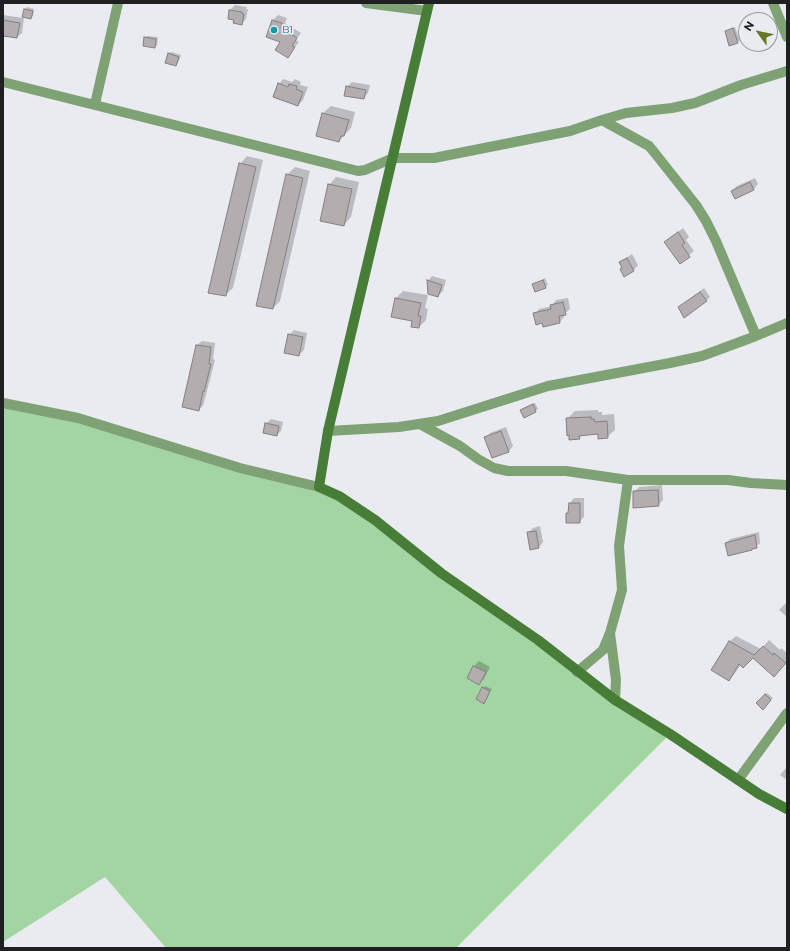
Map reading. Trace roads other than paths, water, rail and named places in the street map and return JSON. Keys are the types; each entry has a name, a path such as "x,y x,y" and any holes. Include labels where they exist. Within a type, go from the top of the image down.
{"street":[{"path":"95,104 118,3"},
{"path":"319,487 328,431 428,7 366,3"},
{"path":"773,3 787,37"},
{"path":"3,82 358,171 393,158 434,158 570,130 626,113 672,108 695,103 741,85 787,70"},
{"path":"602,120 649,146 696,205 716,241 756,336"},
{"path":"328,431 400,427 438,421 548,386 702,356 787,323"},
{"path":"3,403 78,418 240,468 319,487 340,496 375,520 441,573 538,640 577,672 615,700 670,734 759,794 787,809"},
{"path":"420,424 460,446 494,468 508,471 566,471 628,480 728,480 787,485"},
{"path":"577,672 603,650 610,633 622,590 619,546 628,480"},
{"path":"610,633 616,680 615,700"},
{"path":"738,780 787,713"}],"place":[{"name":"B1","path":"274,30"}]}
